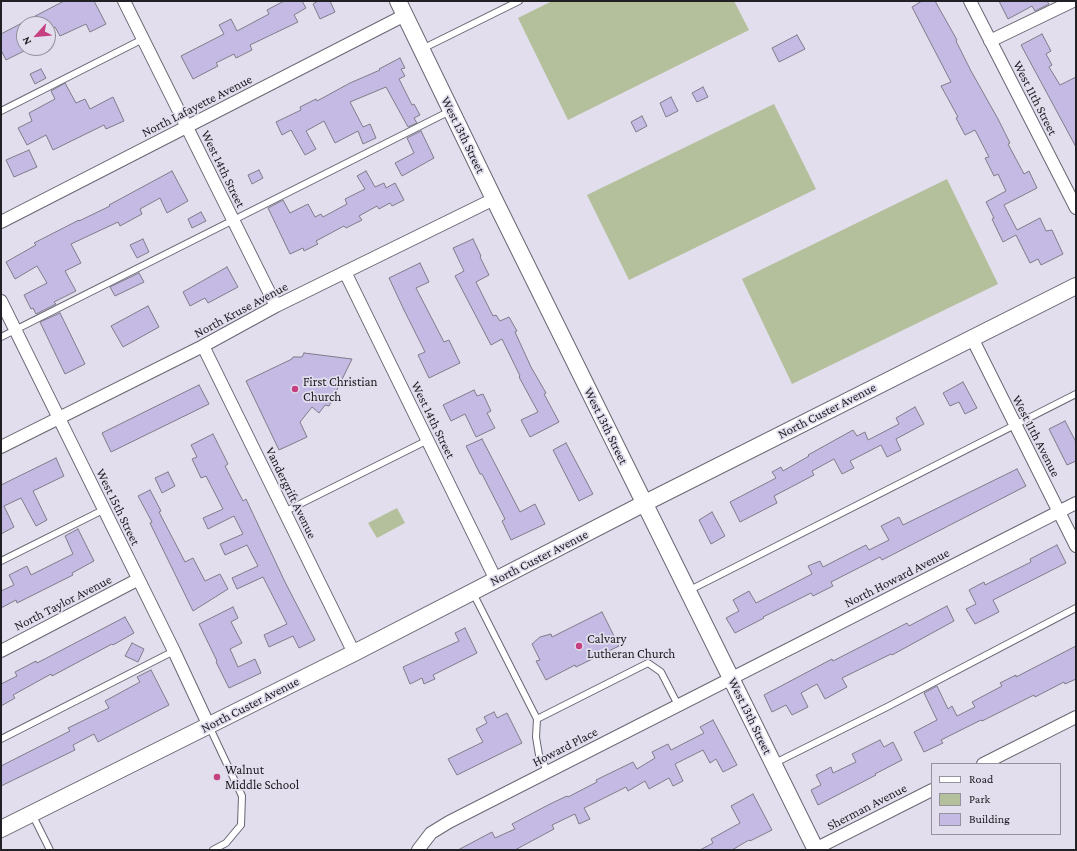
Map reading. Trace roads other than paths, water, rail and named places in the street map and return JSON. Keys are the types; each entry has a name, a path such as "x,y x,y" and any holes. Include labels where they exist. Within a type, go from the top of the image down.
{"street":[{"name":"West 14th Street","path":"124,1 276,306"},
{"name":"West 11th Street","path":"970,1 1076,208"},
{"path":"990,41 1073,1"},
{"name":"West 13th Street","path":"401,8 731,678 814,850"},
{"name":"North Lafayette Avenue","path":"1,222 187,127 401,8"},
{"name":"North Kruse Avenue","path":"1,447 203,346 276,306 494,199"},
{"name":"West 14th Street","path":"345,272 496,580"},
{"name":"North Custer Avenue","path":"1,829 354,653 645,503 1076,286"},
{"name":"West 15th Street","path":"1,301 174,651 209,726"},
{"name":"West 11th Avenue","path":"972,338 1076,546"},
{"name":"Vandergrift Avenue","path":"203,346 354,653"},
{"name":"North Howard Avenue","path":"731,678 1076,504"},
{"name":"North Taylor Avenue","path":"1,651 138,580"},
{"name":"Howard Place","path":"418,850 431,833 449,822 731,678"},
{"path":"985,763 1076,717"},
{"name":"Sherman Avenue","path":"814,850 931,791"}],"lane":[{"path":"421,50 519,1"},
{"path":"1,111 143,39"},
{"path":"1,337 451,110"},
{"path":"688,591 1076,394"},
{"path":"284,512 428,440"},
{"path":"1,561 103,510"},
{"path":"473,592 536,719 536,737 539,755 548,772"},
{"path":"773,764 887,707 1076,608"},
{"path":"1,739 174,651"},
{"path":"536,719 648,663 661,672 678,705"},
{"path":"209,726 242,796 241,825 226,843 213,850"},
{"path":"32,814 50,850"}],"place":[{"name":"First Christian Church","path":"295,389"},
{"name":"Calvary Lutheran Church","path":"579,646"},
{"name":"Walnut Middle School","path":"217,777"}]}
